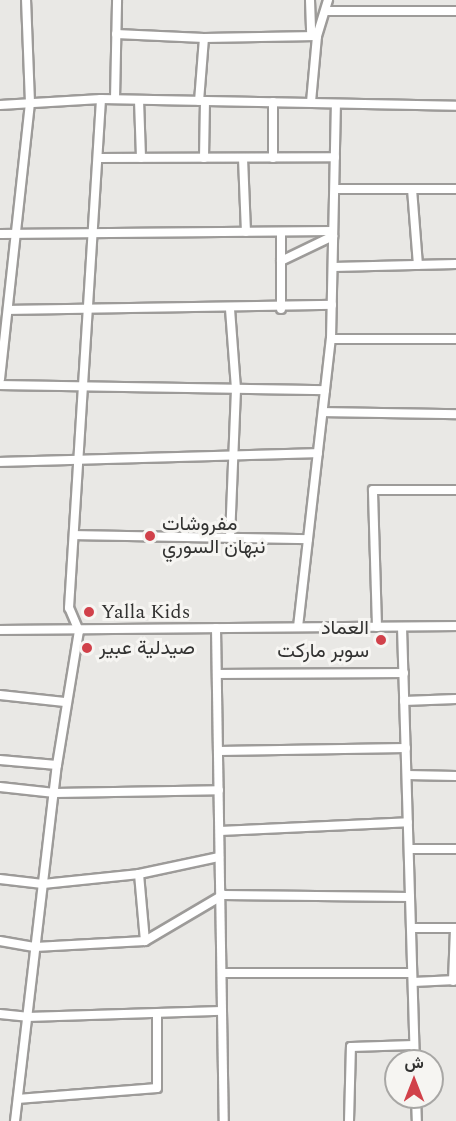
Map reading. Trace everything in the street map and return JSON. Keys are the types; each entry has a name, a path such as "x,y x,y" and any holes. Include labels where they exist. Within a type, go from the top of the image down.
{"street":[{"path":"0,379 30,103 26,0"},
{"path":"115,99 117,0"},
{"path":"310,0 314,36 311,102"},
{"path":"314,36 326,11 328,0"},
{"path":"326,11 456,11"},
{"path":"116,34 204,38 314,36"},
{"path":"204,38 202,101 204,158"},
{"path":"15,1121 65,702 79,631 69,608 101,99"},
{"path":"0,105 115,99 456,106"},
{"path":"139,100 141,158"},
{"path":"273,102 273,158"},
{"path":"298,627 331,339 336,105"},
{"path":"99,158 335,157"},
{"path":"243,158 246,232"},
{"path":"334,189 456,189"},
{"path":"412,189 418,265"},
{"path":"0,234 15,237 246,232 333,234"},
{"path":"281,232 281,309"},
{"path":"281,261 333,234"},
{"path":"333,267 456,264"},
{"path":"8,310 281,309 332,305"},
{"path":"230,309 236,389 230,538"},
{"path":"331,339 456,339"},
{"path":"0,385 325,390"},
{"path":"323,412 456,414"},
{"path":"0,462 318,453"},
{"path":"377,627 373,490 456,490"},
{"path":"74,535 309,539"},
{"path":"0,630 456,626"},
{"path":"402,627 414,1049"},
{"path":"216,628 219,857 223,895 224,1121"},
{"path":"217,674 404,673"},
{"path":"0,695 65,702"},
{"path":"404,701 456,699"},
{"path":"219,751 406,748"},
{"path":"0,760 57,765"},
{"path":"407,775 456,776"},
{"path":"0,787 55,793 219,790"},
{"path":"220,831 408,822"},
{"path":"409,849 456,849"},
{"path":"0,879 43,884 140,874 219,857"},
{"path":"140,874 145,941"},
{"path":"0,941 35,947 145,941 223,895 410,897"},
{"path":"222,973 412,977 454,981 455,928 411,928"},
{"path":"0,1014 27,1017 157,1015 222,1011"},
{"path":"18,1099 157,1088 157,1015"},
{"path":"349,1121 351,1047 414,1045"}],"place":[{"name":"مفروشات نبهان السوري","path":"150,536"},
{"name":"Yalla Kids","path":"89,612"},
{"name":"العماد سوبر ماركت","path":"381,640"},
{"name":"صيدلية عبير","path":"87,648"}]}
